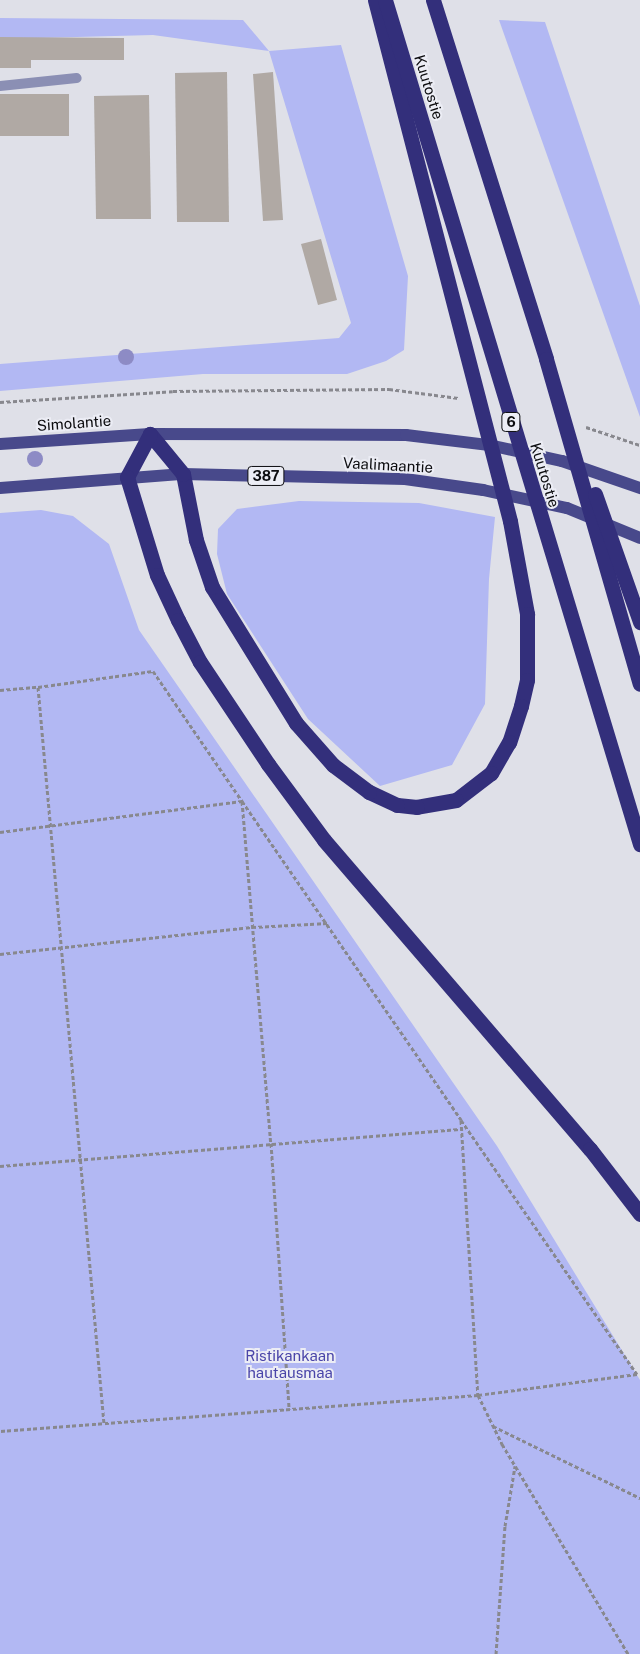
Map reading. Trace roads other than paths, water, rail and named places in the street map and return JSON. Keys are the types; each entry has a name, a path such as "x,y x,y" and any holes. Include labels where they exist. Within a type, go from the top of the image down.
{"highway":[{"path":"375,0 510,521 527,614 528,670 522,706 508,742 491,773 456,800 417,807 396,805 369,792 333,765 296,723 212,587 196,540 182,474 150,434 127,477 151,559 178,620 200,662 268,764 324,840 590,1149 640,1214"},
{"name":"Kuutostie","path":"385,0 640,844"},
{"name":"Kuutostie","path":"433,0 546,359 640,684"},
{"path":"546,359 640,622"}],"main road":[{"name":"Vaalimaantie","path":"150,434 406,435 489,445 562,461 640,488"},
{"name":"Simolantie","path":"0,444 150,434"},
{"name":"Vaalimaantie","path":"127,477 182,474 405,479 484,490 567,508 640,538"},
{"path":"0,488 127,477"}],"lane":[{"path":"0,86 77,78"}],"park label":[{"name":"Ristikankaan hautausmaa","path":"290,1364"}]}
